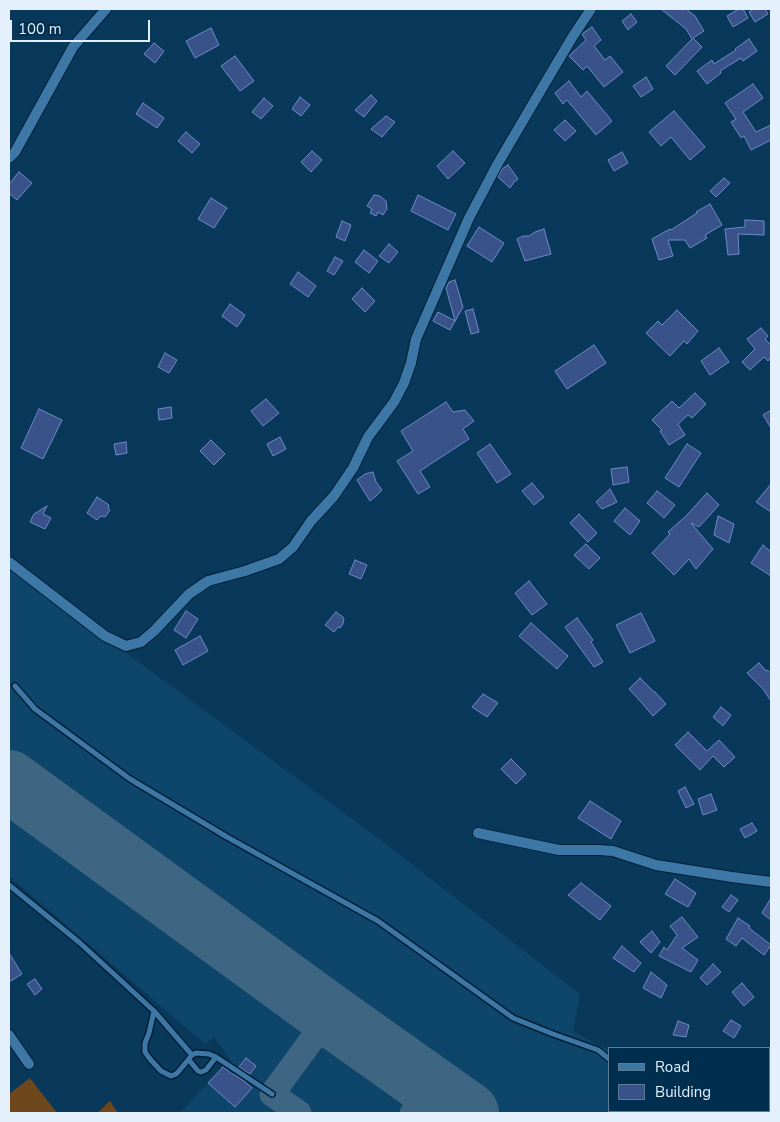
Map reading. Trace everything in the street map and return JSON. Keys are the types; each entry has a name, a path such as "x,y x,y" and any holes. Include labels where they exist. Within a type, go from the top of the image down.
{"street":[{"path":"9,158 15,152 73,47 106,9"},
{"path":"9,562 105,636 126,646 141,642 189,594 208,580 245,571 278,559 293,547 310,521 334,496 353,468 368,437 404,384 416,340 469,218 529,111 591,9"},
{"path":"478,832 559,850 613,851 656,866 771,882"},
{"path":"9,1035 28,1064"}],"lane":[{"path":"15,686 35,709 130,779 227,837 378,921 513,1018 598,1050 608,1058"},
{"path":"9,885 80,943 154,1012 191,1057 198,1071 206,1070 216,1057"},
{"path":"154,1012 145,1043 145,1052 161,1071 171,1076 176,1074 196,1053 209,1054 272,1094"}],"shaded area":[{"path":"9,567 370,832 580,994 573,1032 608,1050 608,1112 736,1113 180,1113 231,1061 214,1037 205,1044 9,876"},
{"path":"30,1078 57,1113 9,1113 9,1094"},
{"path":"110,1101 118,1113 97,1113"}],"building":[{"path":"661,9 686,9 695,16 704,31 693,38 702,47 675,75 666,66 692,39 686,29"},
{"path":"739,9 743,9 748,18 733,27 727,16"},
{"path":"754,9 765,9 768,14 755,22 749,12"},
{"path":"631,14 637,22 628,30 622,21"},
{"path":"592,27 601,40 594,46 605,60 610,56 623,72 604,87 587,66 583,70 569,56 586,40 582,34"},
{"path":"211,28 219,45 195,58 186,41"},
{"path":"749,39 757,51 743,61 741,58 720,71 721,73 707,84 697,71 712,60 714,64"},
{"path":"154,43 164,51 155,63 144,54"},
{"path":"235,56 254,81 240,91 221,66"},
{"path":"646,77 653,89 641,97 633,86"},
{"path":"569,81 581,97 587,91 612,121 596,135 567,100 563,104 555,93"},
{"path":"753,84 763,98 743,112 756,132 771,125 771,140 751,150 744,136 741,138 731,122 736,119 725,103"},
{"path":"371,95 377,101 364,117 355,110"},
{"path":"300,97 310,105 301,116 292,109"},
{"path":"264,98 273,106 261,119 252,112"},
{"path":"143,103 164,118 157,128 136,114"},
{"path":"674,111 705,147 690,160 671,137 661,146 649,132"},
{"path":"386,116 395,122 382,137 371,129"},
{"path":"565,120 576,131 565,141 554,130"},
{"path":"186,132 200,144 192,153 178,141"},
{"path":"312,151 322,160 311,172 301,162"},
{"path":"453,151 465,163 448,179 437,166"},
{"path":"622,152 628,163 614,171 608,160"},
{"path":"508,165 518,179 510,188 498,177 502,169"},
{"path":"19,172 32,183 17,200 9,193 9,184"},
{"path":"724,178 730,183 716,197 710,191"},
{"path":"374,195 380,196 386,201 387,209 383,215 378,212 376,216 370,213 372,209 367,206"},
{"path":"418,195 456,214 448,230 411,211"},
{"path":"211,198 227,208 214,228 198,219"},
{"path":"710,204 722,225 705,235 707,238 690,248 685,240 668,240 673,256 659,260 652,239 671,230"},
{"path":"745,220 764,221 764,235 738,234 739,254 728,255 725,229 745,227"},
{"path":"342,221 351,225 345,241 336,237"},
{"path":"479,227 504,243 492,262 467,246"},
{"path":"544,229 551,254 525,261 517,239"},
{"path":"389,244 398,252 389,263 379,256"},
{"path":"364,250 378,261 369,273 355,262"},
{"path":"335,257 343,261 334,275 327,271"},
{"path":"298,272 316,286 308,297 290,284"},
{"path":"455,280 463,307 450,330 433,321 438,312 455,321 446,288 449,282"},
{"path":"362,288 375,301 365,312 352,299"},
{"path":"230,304 245,315 237,327 222,316"},
{"path":"473,309 479,332 471,334 465,311"},
{"path":"677,310 698,331 687,344 684,341 670,356 646,333 658,321 662,325"},
{"path":"761,328 768,336 765,339 771,345 771,357 768,361 764,357 750,370 742,362 755,349 747,339"},
{"path":"594,345 606,363 567,389 555,371"},
{"path":"719,348 729,362 710,375 701,361"},
{"path":"165,353 177,360 169,373 158,367"},
{"path":"695,393 706,404 692,418 688,415 678,424 685,435 669,445 660,431 662,430 652,420 672,401 679,408"},
{"path":"266,399 279,413 263,426 251,411"},
{"path":"446,402 453,412 465,410 474,421 463,429 469,439 420,471 430,487 418,494 397,461 413,451 401,431"},
{"path":"171,407 172,418 159,420 158,409"},
{"path":"39,409 62,420 43,459 21,448"},
{"path":"771,410 771,428 763,415"},
{"path":"280,437 286,449 273,456 267,444"},
{"path":"211,440 225,454 214,465 200,451"},
{"path":"126,442 127,453 116,455 114,444"},
{"path":"490,444 511,474 497,483 477,453"},
{"path":"687,444 701,453 679,487 665,478"},
{"path":"627,467 629,482 613,485 611,469"},
{"path":"373,472 376,482 382,490 370,501 357,480 365,474"},
{"path":"532,483 544,497 534,505 522,491"},
{"path":"771,484 771,512 756,502"},
{"path":"610,489 617,502 602,509 596,502"},
{"path":"657,491 675,505 664,518 647,503"},
{"path":"707,493 719,505 699,527 691,523 713,549 696,569 689,559 674,575 652,553 670,534 668,532"},
{"path":"97,497 109,505 108,508 110,510 105,517 101,516 97,520 87,513"},
{"path":"47,506 43,514 51,518 45,529 30,522 34,514"},
{"path":"625,508 640,521 630,535 614,521"},
{"path":"579,514 597,533 588,542 570,523"},
{"path":"718,516 734,524 729,543 714,535"},
{"path":"586,544 600,558 589,569 574,555"},
{"path":"763,545 771,552 771,576 751,563"},
{"path":"355,560 367,565 361,579 349,574"},
{"path":"529,581 547,604 532,615 515,593"},
{"path":"186,611 198,619 186,638 174,630"},
{"path":"336,612 344,618 343,624 334,632 325,625"},
{"path":"641,613 655,641 630,653 616,625"},
{"path":"577,618 593,640 591,642 603,662 594,667 565,627"},
{"path":"531,623 568,656 557,669 519,636"},
{"path":"200,636 208,651 183,665 175,650"},
{"path":"759,663 766,671 771,673 771,701 763,689 747,673"},
{"path":"640,678 666,704 653,716 629,689"},
{"path":"483,694 498,703 487,717 472,707"},
{"path":"721,707 731,715 723,726 713,717"},
{"path":"688,732 707,751 719,740 735,757 724,767 713,756 700,770 675,745"},
{"path":"511,759 526,774 516,784 501,769"},
{"path":"685,787 694,804 686,808 678,791"},
{"path":"711,794 717,810 703,815 698,799"},
{"path":"590,801 621,821 611,839 578,818"},
{"path":"752,823 757,831 745,838 740,829"},
{"path":"675,879 696,893 688,907 665,894"},
{"path":"581,883 611,906 600,920 568,895"},
{"path":"731,895 738,900 729,912 722,907"},
{"path":"771,898 771,920 762,913"},
{"path":"682,917 698,937 682,948 698,960 691,972 659,956 664,947 667,950 677,935 670,926"},
{"path":"738,918 771,945 764,955 742,938 736,946 726,939"},
{"path":"652,931 660,942 651,953 640,942"},
{"path":"622,946 641,963 634,972 613,958"},
{"path":"9,953 22,974 9,982"},
{"path":"713,964 721,972 707,985 700,978"},
{"path":"651,972 667,985 661,998 643,988"},
{"path":"35,979 42,989 35,995 27,984"},
{"path":"742,983 754,997 744,1006 732,992"},
{"path":"731,1020 741,1026 734,1038 723,1031"},
{"path":"678,1021 689,1025 686,1037 673,1035"},
{"path":"246,1058 256,1066 250,1074 239,1067"},
{"path":"223,1067 252,1088 235,1107 208,1083"}],"taxiway":[{"path":"299,1113 272,1094 330,1015"},
{"path":"412,1113 432,1088"}],"runway":[{"path":"9,781 468,1113"}]}
